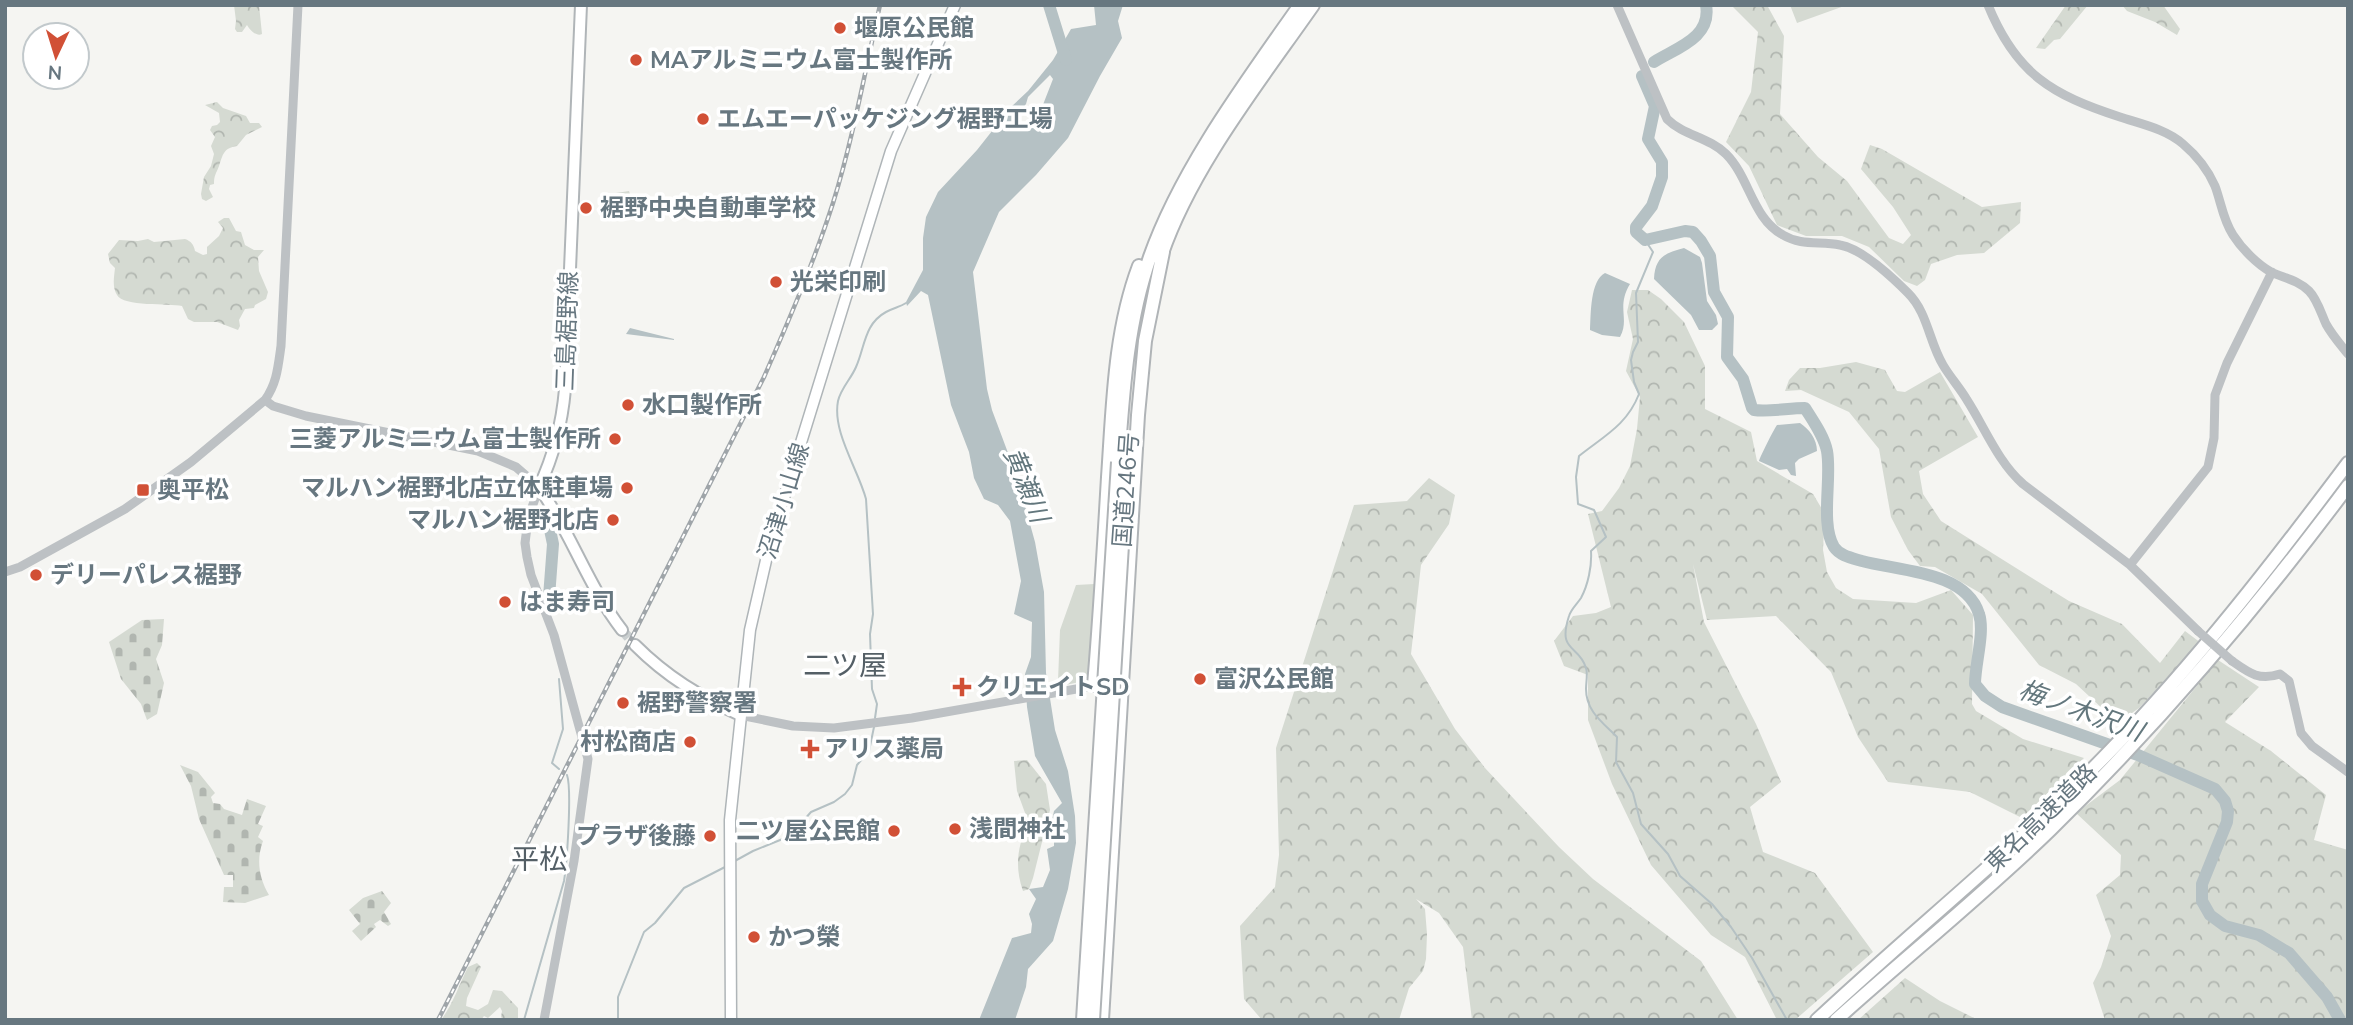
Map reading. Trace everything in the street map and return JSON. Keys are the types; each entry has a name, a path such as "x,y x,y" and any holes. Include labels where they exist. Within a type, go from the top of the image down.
{"highway":[{"name":"国道246号","path":"1093,1020 1129,339 1149,258 1171,205 1203,149 1300,5"},
{"name":"国道246号","path":"1083,1020 1122,463 1139,341 1150,292 1179,213 1208,158 1313,5"},
{"path":"1094,685 1114,389 1122,331 1131,287 1150,237 1160,213 1171,205"},
{"path":"1102,1020 1138,415 1145,341 1163,252"},
{"name":"東名高速道路","path":"2169,698 2348,463"},
{"name":"東名高速道路","path":"1817,1020 1836,1014 1999,859 2080,790 2169,698 2212,659 2348,486"}],"main road":[{"name":"三島裾野線","path":"540,487 557,441 565,389 581,5"},
{"name":"沼津小山線","path":"731,1020 730,820 750,630 770,543 891,151 955,5"},
{"path":"540,487 557,513 591,584 622,630"},
{"path":"635,645 668,676 709,701 740,715"}],"street":[{"path":"5,572 20,567 125,509 191,462 265,400 275,384 281,346 298,5"},
{"path":"1617,5 1667,119 1675,128 1725,152 1743,178 1763,219 1772,229 1799,242 1851,247 1909,294 1919,307 1942,365 1966,398 2009,470 2023,484 2130,565 2232,661 2262,678 2280,674 2289,681 2301,733 2312,746 2348,772"},
{"path":"1989,5 1997,27 2007,43 2029,70 2051,88 2069,99 2146,125 2181,142 2208,172 2232,235 2272,272 2292,279 2309,291 2334,337 2348,354"},
{"path":"2130,565 2208,467 2214,438 2215,396 2227,363 2272,272"},
{"path":"265,400 274,406 306,416 478,451 516,467 540,487 528,519 525,543 527,556 531,575 557,645 588,759 574,861 544,1020"},
{"path":"740,715 834,729 1122,682"}],"green space":[{"path":"234,5 259,5 262,34 255,34 247,25 242,32 237,32"},
{"path":"1731,5 1767,5 1784,36 1780,114 1818,157 1847,181 1889,238 1903,244 1911,235 1893,207 1861,169 1870,145 1882,149 1982,207 2021,202 2020,223 1984,253 1957,255 1931,264 1925,280 1917,286 1904,281 1869,247 1842,236 1806,236 1777,225 1749,166 1726,142 1751,92 1758,32"},
{"path":"1790,5 1847,5 1797,23"},
{"path":"2066,5 2088,5 2060,39 2054,40 2045,49 2036,48"},
{"path":"2122,5 2163,5 2180,29 2177,35 2155,22 2127,11"},
{"path":"217,102 223,108 246,116 250,123 259,123 262,127 246,135 237,146 224,153 214,184 210,185 209,189 213,197 206,201 201,194 204,177 214,154 211,146 215,137 210,130 220,122 219,113 205,105"},
{"path":"629,191 631,197 618,201 627,213 616,214 616,193"},
{"path":"229,218 236,231 241,232 245,245 254,250 264,250 258,257 259,271 268,292 266,299 254,308 245,309 239,320 238,330 217,322 194,322 188,319 182,306 137,303 121,299 117,295 114,285 115,268 110,263 108,254 119,240 148,239 154,242 185,239 192,244 195,251 203,255 207,254 207,247 219,236 223,228 218,222"},
{"path":"1632,290 1648,290 1684,322 1705,366 1705,409 1751,432 1757,461 1813,494 1822,509 1823,550 1827,572 1836,588 1853,599 1916,603 1951,590 1973,615 1972,704 1976,711 2023,739 2084,758 2022,818 1970,792 1888,782 1858,737 1831,672 1776,616 1707,620 1693,564 1704,622 1756,724 1781,782 1750,807 1763,852 1815,873 1873,952 1795,1020 1777,1020 1745,957 1711,935 1651,865 1612,784 1588,720 1588,675 1564,666 1554,641 1573,616 1596,613 1611,607 1588,514 1602,511 1619,488 1630,466 1640,397 1626,371 1633,339 1627,312"},
{"path":"1856,362 1885,370 1897,391 1905,392 1940,372 1978,437 1919,471 1923,494 1941,521 2069,601 2122,624 2160,663 2185,631 2201,643 2139,708 2118,723 2076,684 2039,665 1982,594 1935,567 1920,566 1908,550 1891,517 1879,449 1849,412 1801,390 1785,391 1789,380 1800,368 1820,368"},
{"path":"1429,478 1455,495 1449,524 1421,565 1411,654 1455,729 1485,768 1593,879 1701,961 1738,1020 1472,1020 1463,947 1439,913 1416,899 1425,909 1426,959 1423,971 1409,988 1399,1020 1262,1020 1244,999 1240,926 1275,887 1279,855 1276,748 1354,505 1407,501"},
{"path":"1094,584 1089,675 1084,681 1061,686 1058,681 1060,630 1076,585"},
{"path":"164,619 162,645 156,659 164,683 157,714 147,720 141,704 121,679 109,642 142,620"},
{"path":"2218,660 2259,687 2225,722 2271,751 2326,795 2314,840 2348,850 2348,1020 2105,1020 2093,983 2111,936 2096,895 2120,875 2121,855 2076,813 2120,780"},
{"path":"1027,760 1046,784 1050,810 1033,878 1029,889 1023,891 1018,856 1028,821 1017,791 1014,761"},
{"path":"180,765 198,772 215,793 211,797 213,803 220,804 224,809 242,815 247,799 266,806 258,824 263,826 258,837 263,841 259,862 269,895 245,903 223,902 224,887 233,887 233,875 224,875 199,819 191,786"},
{"path":"382,891 391,903 384,912 391,924 388,926 380,920 361,941 352,931 360,924 349,910 363,898"},
{"path":"477,963 481,967 466,1006 478,1010 488,1004 493,990 502,991 518,1008 518,1020 504,1020 500,1007 488,1018 484,1016 481,1020 441,1020 468,967"},
{"path":"1905,978 1940,1001 1978,1020 1858,1020"}],"shaded area":[{"path":"1094,5 1123,5 1118,21 1122,38 1068,138 999,212 973,272 987,389 1017,477 1035,542 1044,592 1046,673 1055,730 1068,771 1076,843 1068,889 1053,941 1028,969 1026,987 1015,1020 979,1020 1012,938 1031,933 1029,914 1036,899 1029,889 1043,887 1050,870 1047,849 1054,846 1054,840 1048,838 1054,811 1062,803 1035,756 1025,674 1031,657 1032,622 1014,614 1021,581 1010,521 998,505 984,499 974,478 969,452 951,405 928,295 921,291 907,306 906,302 923,270 926,217 938,192 1028,91 1053,60 1071,29 1096,25","holes":["1050,75 1053,79 1037,120 1018,128 1017,115 1028,97"]},
{"path":"1684,248 1700,257 1707,301 1718,324 1712,330 1699,330 1691,315 1654,279 1656,266 1662,257"},
{"path":"1605,273 1630,284 1624,299 1624,324 1620,337 1602,335 1590,330 1594,290 1596,283"},
{"path":"630,328 674,339 674,340 626,334"},
{"path":"1800,423 1812,435 1817,451 1795,463 1796,476 1791,475 1787,469 1779,470 1759,461 1777,425"}],"waterway":[{"path":"1049,5 1066,60"},
{"name":"梅ノ木沢川","path":"1654,62 1682,47 1698,34 1706,16 1706,5"},
{"name":"梅ノ木沢川","path":"1642,76 1655,106 1648,139 1662,162 1662,177 1652,206 1636,227 1636,232 1645,240 1685,231 1693,232 1701,241 1710,256 1714,292 1728,317 1727,357 1743,379 1752,408 1766,411 1805,408 1823,440 1828,462 1828,526 1834,547 1850,558 1946,581 1972,600 1981,621 1975,684 1985,696 2002,707 2138,755 2215,789 2225,801 2227,822 2202,884 2202,901 2210,915 2225,926 2259,935 2289,953 2327,997 2340,1020"},
{"path":"1645,240 1653,252 1636,293 1638,342 1631,360 1634,382 1639,394 1621,422 1579,456 1576,477 1578,504 1594,510 1606,537 1591,551 1588,581 1581,598 1570,613 1566,628 1567,642 1583,660 1586,668 1587,697 1592,710 1617,737 1616,762 1633,793 1641,824 1668,854 1680,876 1712,904 1731,927 1787,1020"},
{"path":"875,718 877,704 872,689 870,634 873,614 866,499 842,438 837,413 841,392 856,367 869,329 886,312 906,303"},
{"path":"549,525 553,544 549,597"},
{"path":"559,679 563,729 552,763 559,769"},
{"path":"733,862 790,836 811,812 845,794 852,785 857,765 869,751 874,727"},
{"path":"524,1020 564,881 569,810 567,775"},
{"path":"618,1020 618,997 644,932 684,888 725,867"}],"tunnel":[{"path":"622,630 635,645"}],"railway":[{"path":"438,1020 764,377 833,203 853,130 880,5"}],"place":[{"name":"堰原公民館","path":"840,28"},
{"name":"MAアルミニウム富士製作所","path":"636,60"},
{"name":"エムエーパッケジング裾野工場","path":"703,119"},
{"name":"裾野中央自動車学校","path":"586,208"},
{"name":"光栄印刷","path":"776,282"},
{"name":"水口製作所","path":"628,405"},
{"name":"三菱アルミニウム富士製作所","path":"615,439"},
{"name":"マルハン裾野北店立体駐車場","path":"627,488"},
{"name":"奥平松","path":"143,490"},
{"name":"マルハン裾野北店","path":"613,520"},
{"name":"デリーパレス裾野","path":"36,575"},
{"name":"はま寿司","path":"505,602"},
{"name":"富沢公民館","path":"1200,679"},
{"name":"クリエイトSD","path":"962,687"},
{"name":"裾野警察署","path":"623,703"},
{"name":"村松商店","path":"690,742"},
{"name":"アリス薬局","path":"810,749"},
{"name":"浅間神社","path":"955,829"},
{"name":"二ツ屋公民館","path":"894,831"},
{"name":"プラザ後藤","path":"710,836"},
{"name":"かつ榮","path":"754,937"}],"district":[{"name":"二ツ屋","path":"845,666"},
{"name":"平松","path":"539,860"}],"water label":[{"name":"黄瀬川","path":"1026,485"}]}
